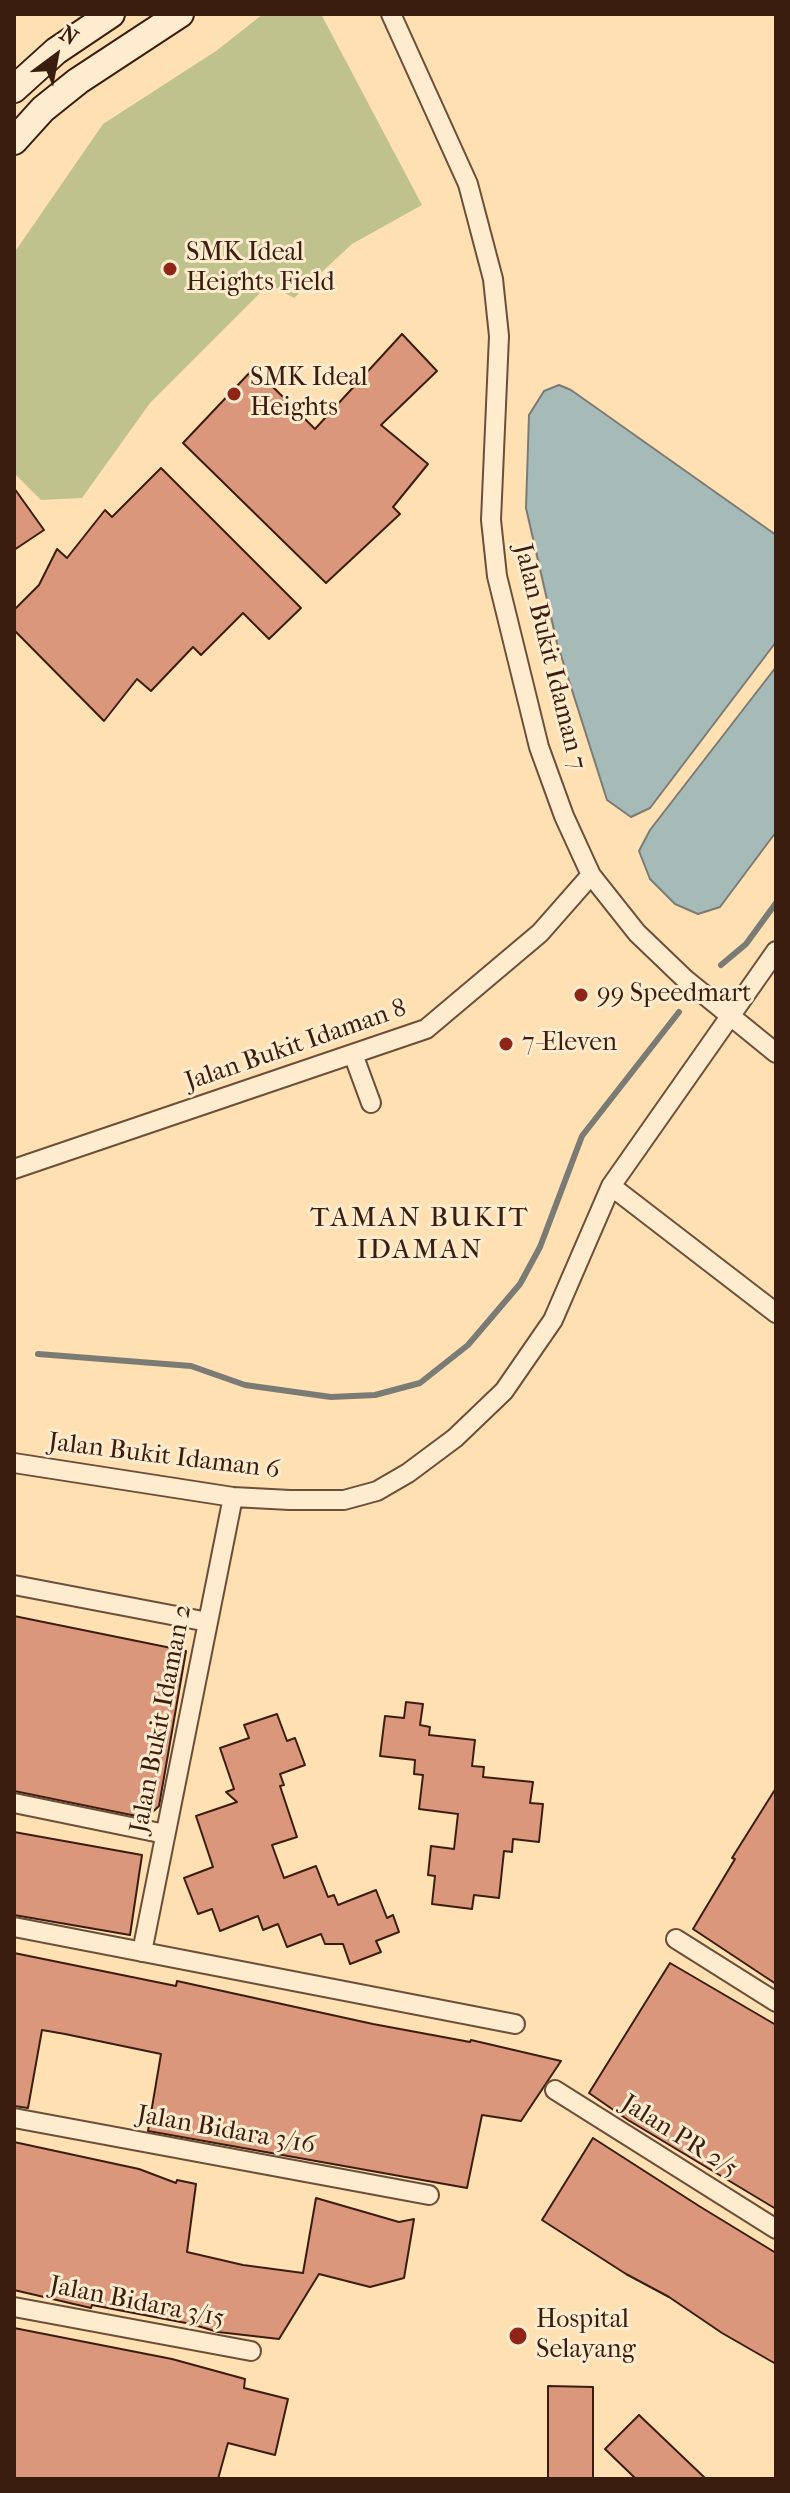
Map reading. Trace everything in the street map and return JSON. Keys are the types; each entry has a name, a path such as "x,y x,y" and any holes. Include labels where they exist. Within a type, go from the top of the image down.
{"main road":[{"path":"14,89 56,51 111,14"},
{"path":"14,141 43,109 78,81 180,14"}],"street":[{"name":"Jalan Bukit Idaman 7","path":"391,14 468,184 493,279 499,336 491,520 497,576 539,747 564,816 591,875 637,933 729,1016 776,1053"},
{"name":"Jalan Bukit Idaman 8","path":"14,1169 426,1029 540,933 591,875"},
{"name":"Jalan Bukit Idaman 6","path":"14,1463 233,1497 344,1500 377,1491 408,1473 455,1438 504,1391 553,1320 611,1186 776,951"},
{"path":"353,1054 371,1103"},
{"path":"611,1186 776,1313"},
{"name":"Jalan Bukit Idaman 2","path":"142,1952 233,1497"},
{"path":"14,1585 208,1622"},
{"path":"14,1803 165,1834"},
{"path":"14,1927 515,2024"},
{"path":"676,1939 776,2002"},
{"name":"Jalan PR 2/5","path":"555,2090 776,2229"},
{"name":"Jalan Bidara 3/16","path":"14,2118 429,2195"},
{"name":"Jalan Bidara 3/15","path":"14,2307 251,2351"}],"green space":[{"name":"SMK Ideal Heights Field","path":"263,14 321,14 422,205 352,244 294,298 269,284 150,403 82,498 41,500 14,473 14,253 103,124 216,51"}],"shaded area":[{"path":"559,385 571,390 776,535 776,642 650,808 631,817 607,800 557,643 526,508 529,415 544,391"},
{"path":"776,667 776,832 720,907 698,914 675,904 650,879 639,851 650,830"}],"building":[{"path":"402,334 437,371 381,425 428,464 393,507 400,514 326,583 183,443 254,368 315,429"},
{"path":"161,468 301,608 269,639 243,613 201,655 193,647 151,691 137,679 104,721 14,630 14,610 39,585 57,549 67,558 105,510 112,517"},
{"path":"14,488 44,530 14,550"},
{"path":"14,1616 186,1651 159,1806 146,1818 14,1791"},
{"path":"406,1702 423,1704 420,1725 430,1727 429,1735 475,1740 472,1766 484,1767 483,1777 533,1782 530,1803 543,1804 539,1842 513,1839 512,1852 504,1851 499,1898 474,1895 472,1909 432,1904 435,1876 428,1875 431,1846 454,1849 458,1814 419,1809 423,1775 414,1774 415,1760 380,1756 385,1716 404,1718"},
{"path":"277,1714 287,1741 295,1738 305,1765 280,1774 284,1785 280,1786 297,1837 272,1845 284,1878 316,1866 328,1897 334,1895 338,1905 376,1890 387,1918 393,1915 399,1932 376,1941 381,1952 350,1964 343,1944 325,1944 321,1934 287,1947 278,1924 263,1930 258,1916 220,1931 212,1909 198,1914 184,1878 213,1867 196,1816 237,1802 226,1792 234,1789 220,1748 249,1738 244,1725"},
{"path":"776,1788 776,1984 693,1929 735,1859 732,1858"},
{"path":"14,1832 142,1855 130,1935 14,1915"},
{"path":"14,1953 176,1986 177,1981 561,2061 521,2121 482,2115 467,2188 148,2131 161,2054 65,2034 42,2030 28,2108 14,2106"},
{"path":"670,1963 776,2025 776,2209 589,2093"},
{"path":"593,2138 776,2253 776,2364 542,2220"},
{"path":"14,2142 139,2169 176,2183 177,2180 196,2184 187,2252 243,2265 303,2273 316,2198 399,2222 414,2219 404,2278 370,2287 319,2274 279,2339 218,2332 14,2290"},
{"path":"14,2328 172,2359 245,2379 244,2388 288,2399 275,2455 228,2443 218,2479 14,2479"},
{"path":"548,2386 593,2387 593,2479 548,2479"},
{"path":"639,2415 706,2479 636,2479 605,2449"}],"waterway":[{"path":"721,965 746,944 776,903"},
{"path":"38,1354 191,1366 245,1385 331,1397 375,1395 420,1383 468,1345 520,1284 540,1247 582,1136 679,1012"}],"place":[{"name":"SMK Ideal Heights Field","path":"170,269"},
{"name":"SMK Ideal Heights","path":"234,394"},
{"name":"99 Speedmart","path":"581,995"},
{"name":"7-Eleven","path":"506,1044"},
{"name":"Hospital Selayang","path":"518,2336"}],"district":[{"name":"TAMAN BUKIT IDAMAN","path":"420,1235"}]}
